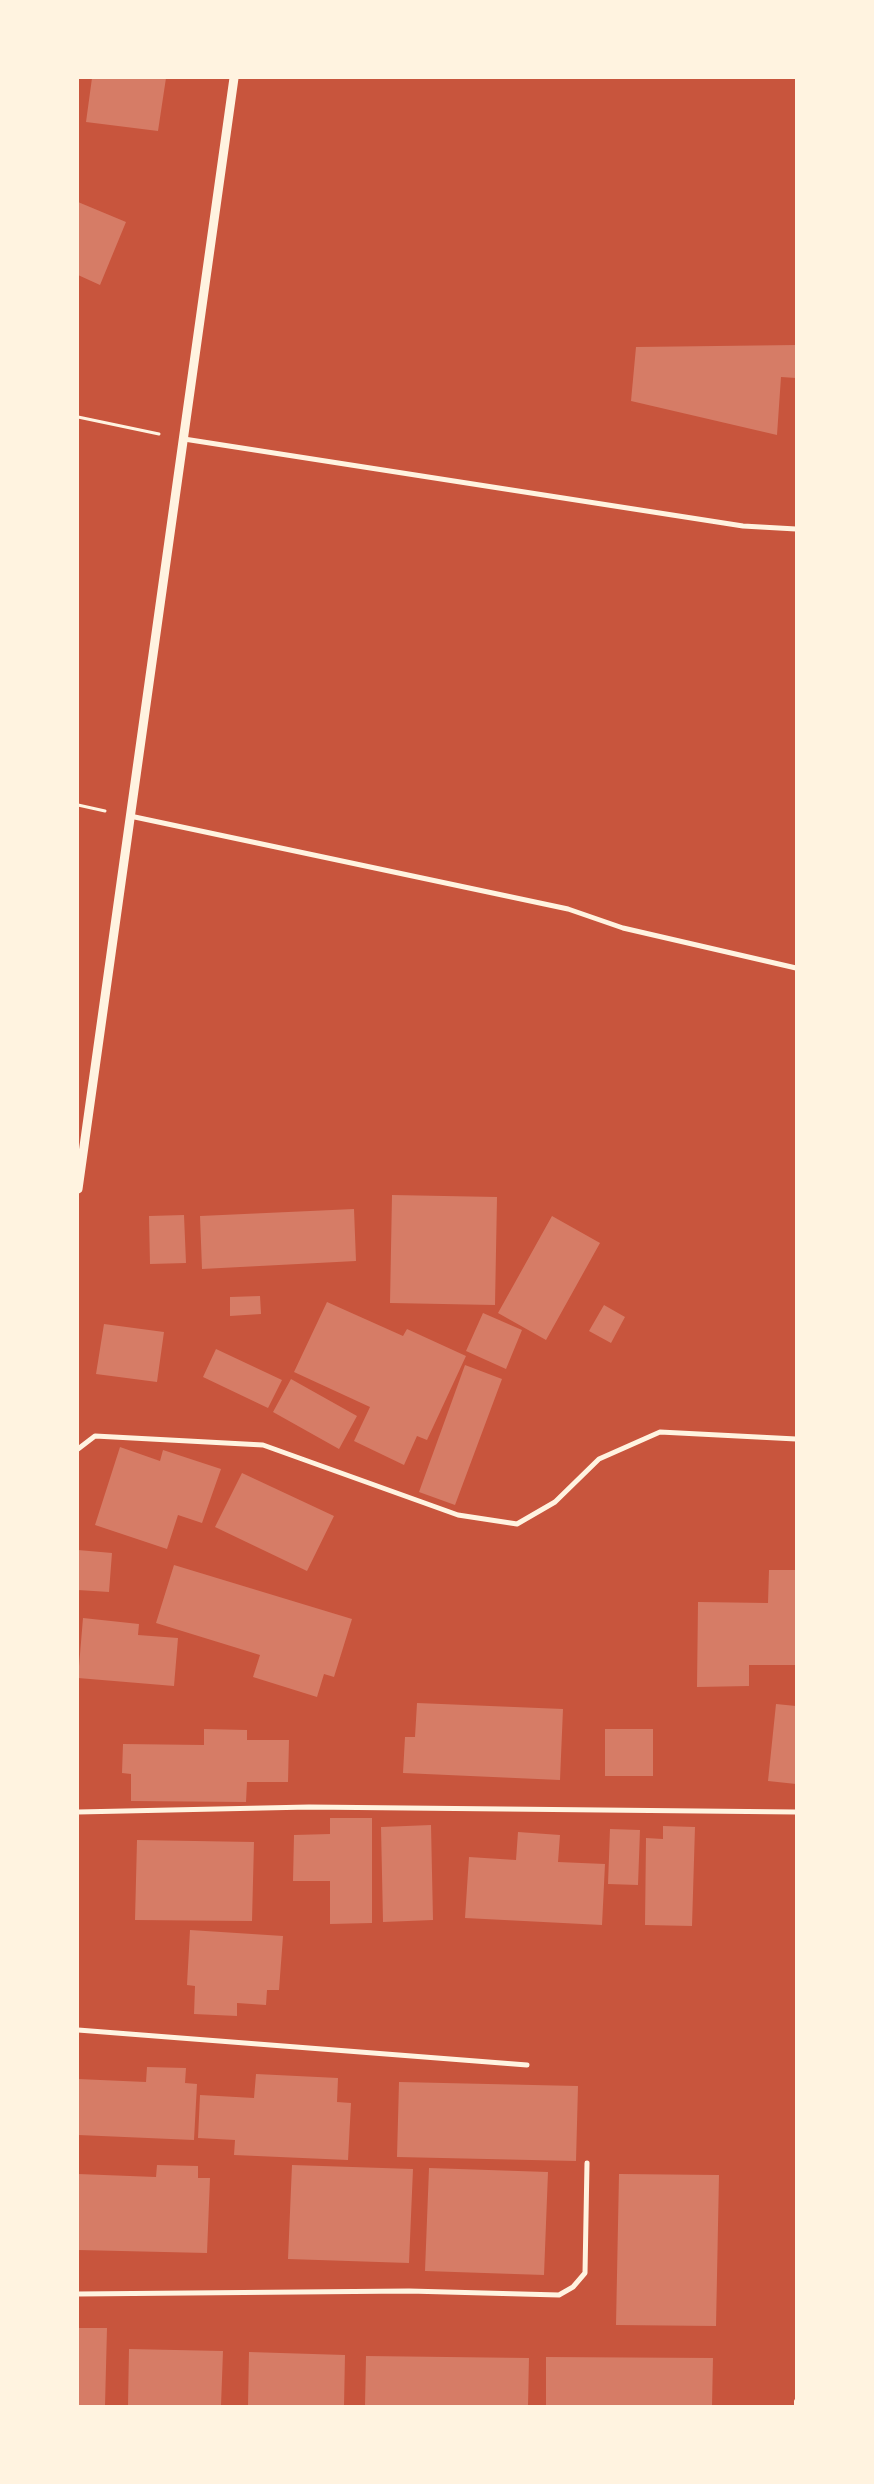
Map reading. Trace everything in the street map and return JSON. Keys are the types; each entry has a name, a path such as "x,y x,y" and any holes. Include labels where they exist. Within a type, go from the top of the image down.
{"street":[{"path":"78,1189 234,78"},
{"path":"184,439 743,526 796,529"},
{"path":"130,816 568,909 623,928 796,968"},
{"path":"78,1449 95,1436 263,1445 458,1515 517,1524 555,1502 599,1459 660,1432 796,1439"},
{"path":"78,1812 309,1807 796,1812"},
{"path":"78,2030 528,2065"},
{"path":"78,2294 409,2291 559,2295 573,2287 585,2273 587,2163"}],"lane":[{"path":"796,2401 796,2406"}],"path":[{"path":"78,417 184,439"}],"building":[{"path":"92,78 166,78 158,131 86,122"},
{"path":"78,202 126,222 100,285 78,275"},
{"path":"796,345 796,378 781,377 777,435 631,401 636,347"},
{"path":"392,1195 497,1197 495,1305 390,1303"},
{"path":"354,1209 356,1261 202,1269 200,1216"},
{"path":"184,1215 186,1263 150,1264 149,1216"},
{"path":"552,1216 600,1243 546,1340 498,1313"},
{"path":"260,1296 261,1314 230,1316 230,1297"},
{"path":"327,1302 403,1336 407,1329 466,1356 427,1440 417,1436 404,1465 354,1441 370,1407 294,1372"},
{"path":"604,1305 625,1317 611,1343 589,1331"},
{"path":"483,1313 522,1330 506,1369 466,1351"},
{"path":"104,1324 164,1332 157,1382 96,1374"},
{"path":"216,1349 282,1380 268,1408 203,1377"},
{"path":"465,1365 502,1379 455,1505 419,1492"},
{"path":"291,1379 357,1416 339,1449 273,1412"},
{"path":"120,1447 160,1461 163,1450 221,1469 202,1523 178,1515 167,1549 95,1525"},
{"path":"242,1473 334,1516 307,1571 215,1527"},
{"path":"78,1550 112,1553 109,1592 78,1590"},
{"path":"174,1565 352,1619 334,1677 324,1674 317,1697 253,1677 260,1655 156,1623"},
{"path":"769,1570 796,1570 796,1665 749,1665 749,1686 697,1687 698,1602 768,1603"},
{"path":"83,1618 139,1624 138,1635 178,1638 174,1686 78,1678"},
{"path":"417,1703 563,1709 560,1780 403,1773 405,1737 415,1737"},
{"path":"776,1704 796,1706 796,1784 768,1781"},
{"path":"204,1729 247,1730 247,1740 289,1740 288,1782 247,1782 246,1802 131,1801 131,1774 122,1773 123,1744 204,1745"},
{"path":"605,1729 653,1729 653,1776 605,1776"},
{"path":"330,1818 372,1818 372,1923 330,1924 330,1881 293,1881 294,1835 330,1834"},
{"path":"431,1825 433,1920 383,1922 381,1827"},
{"path":"663,1826 695,1827 692,1926 645,1925 646,1838 663,1839"},
{"path":"610,1829 640,1830 638,1885 608,1884"},
{"path":"518,1832 560,1835 558,1862 605,1864 602,1925 465,1918 469,1857 516,1860"},
{"path":"137,1840 254,1842 252,1921 135,1920"},
{"path":"190,1930 283,1936 279,1990 267,1990 266,2005 237,2003 237,2016 194,2014 195,1986 187,1985"},
{"path":"147,2067 186,2068 185,2083 197,2084 194,2140 78,2135 78,2079 146,2082"},
{"path":"256,2074 338,2078 337,2102 351,2103 348,2160 234,2155 235,2140 198,2138 200,2095 254,2098"},
{"path":"399,2082 578,2086 576,2161 397,2157"},
{"path":"157,2165 198,2166 198,2178 210,2178 207,2253 78,2250 78,2174 156,2177"},
{"path":"292,2165 413,2169 409,2263 288,2259"},
{"path":"429,2168 548,2172 544,2275 425,2271"},
{"path":"619,2174 719,2175 716,2326 616,2325"},
{"path":"78,2328 107,2328 105,2406 78,2406"},
{"path":"129,2349 223,2351 221,2406 128,2406"},
{"path":"249,2352 345,2355 344,2406 248,2406"},
{"path":"366,2356 529,2358 528,2406 365,2406"},
{"path":"546,2357 713,2358 712,2406 546,2406"}]}
